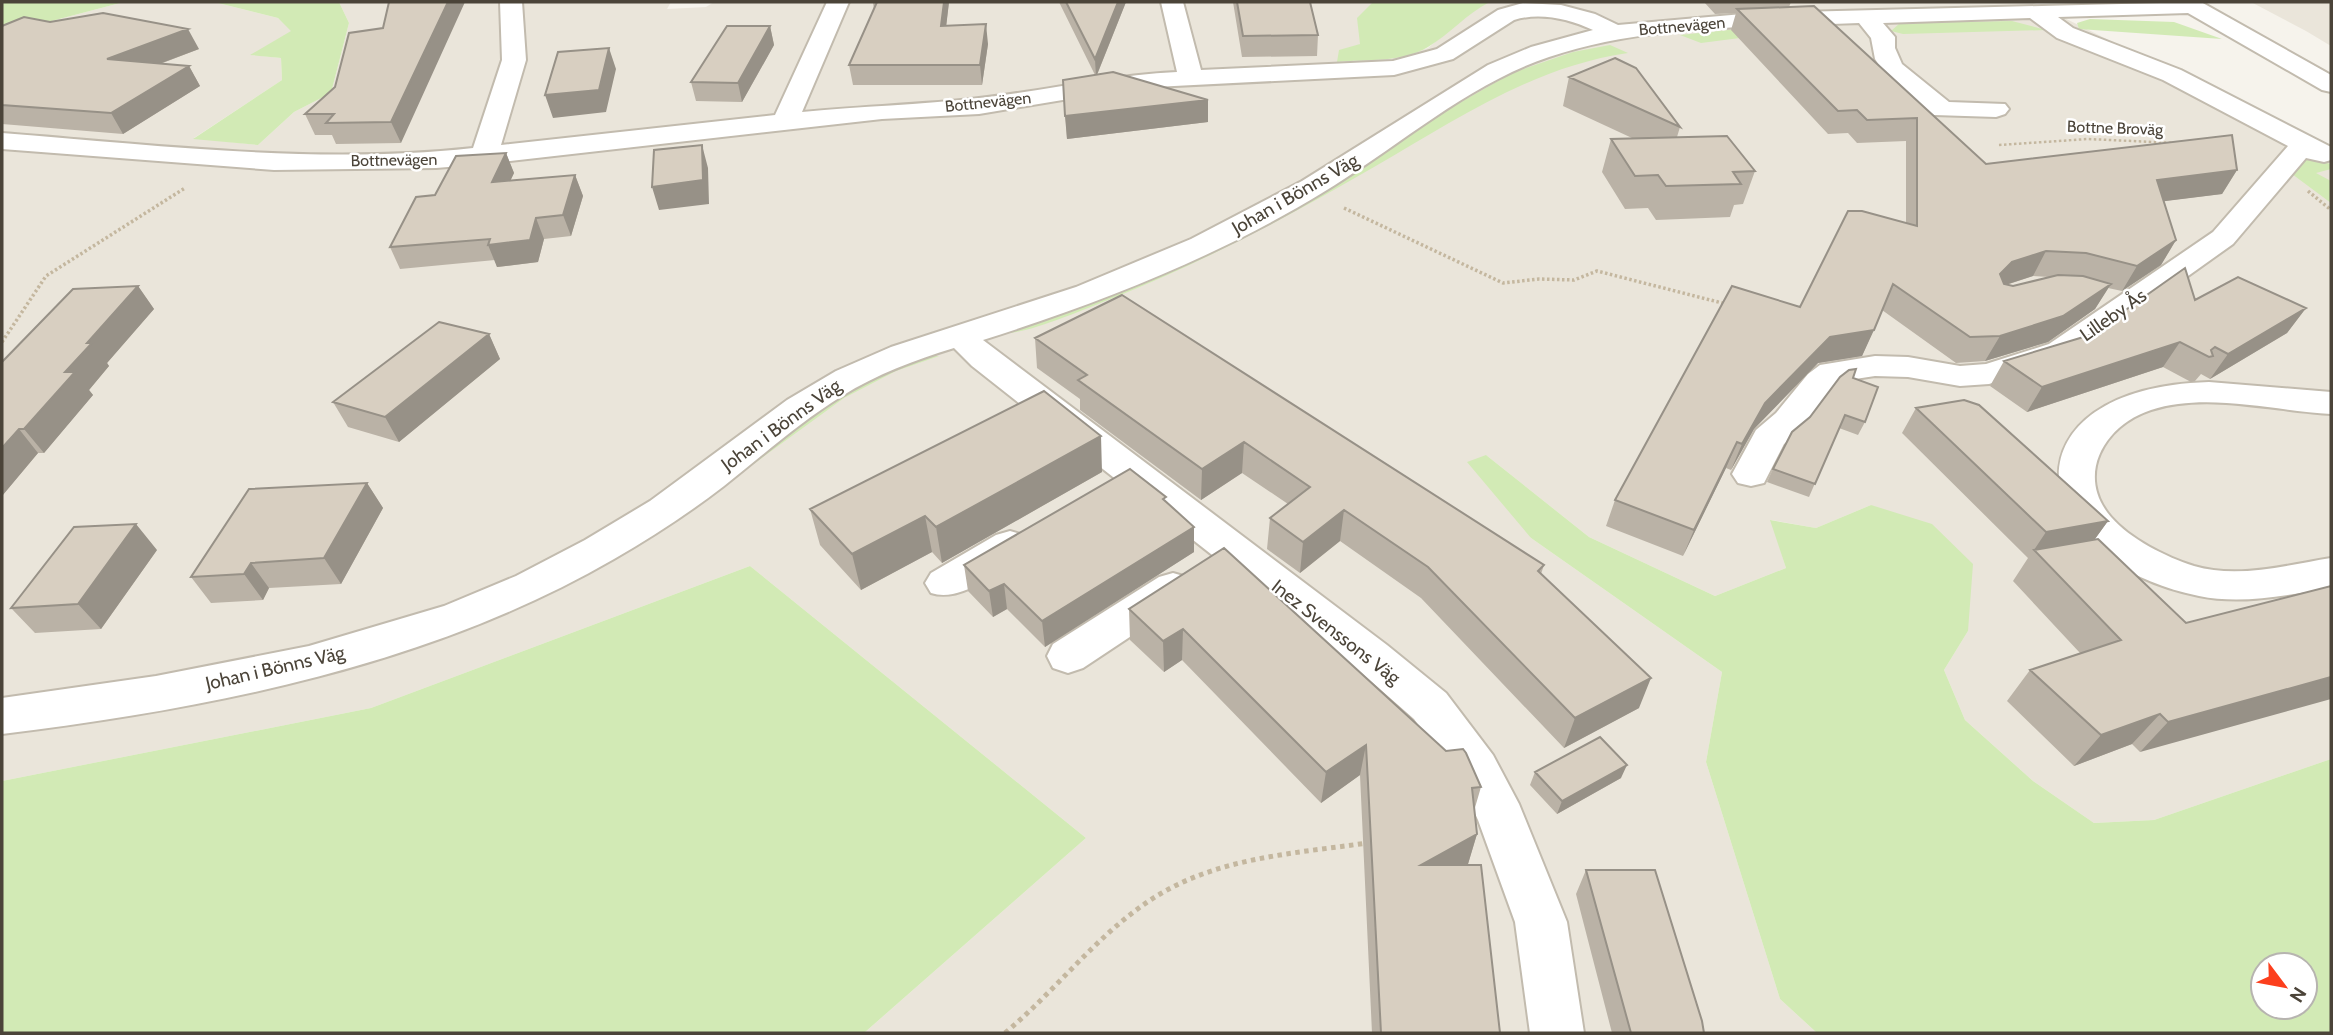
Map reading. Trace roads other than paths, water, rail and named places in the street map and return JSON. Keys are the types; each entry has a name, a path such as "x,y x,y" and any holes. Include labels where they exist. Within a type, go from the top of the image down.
{"street":[{"path":"484,156 514,60 511,2"},
{"path":"785,121 838,2"},
{"path":"1172,2 1190,76"},
{"path":"2189,4 2331,85"},
{"name":"Bottnevägen","path":"2,141 274,162 436,160 882,111 979,106 1135,81 1190,76 1344,73 1394,68 1445,54 1506,15 1523,10 1560,12 1587,19 1615,32 1844,13 2038,13 2189,4"},
{"path":"1844,13 1883,37 1882,52 1888,63 1943,110 1996,109"},
{"name":"Lilleby Ås","path":"2038,13 2065,33 2172,75 2319,152"},
{"name":"Johan i Bönns Väg","path":"2,716 136,698 314,660 385,641 532,586 598,551 657,514 722,468 755,439 851,375 909,352 1080,297 1220,237 1351,163 1494,71 1547,50 1615,32"},
{"name":"Lilleby Ås","path":"1751,474 1769,438 1789,421 1820,381 1832,372 1875,366 1908,367 1960,376 1989,374 2061,351 2223,238 2296,152 2319,152"},
{"path":"2086,293 2125,307"},
{"name":"Inez Svenssons Väg","path":"961,337 1115,484 1230,551 1372,657 1430,706 1477,769 1502,818 1541,922 1557,1033"},
{"path":"2327,412 2228,393 2177,395 2137,403 2111,415 2092,430 2080,449 2074,476 2082,505 2099,528 2137,554 2179,576 2220,586 2331,573"},
{"path":"945,583 1039,528"},
{"path":"1068,656 1230,551"}]}
